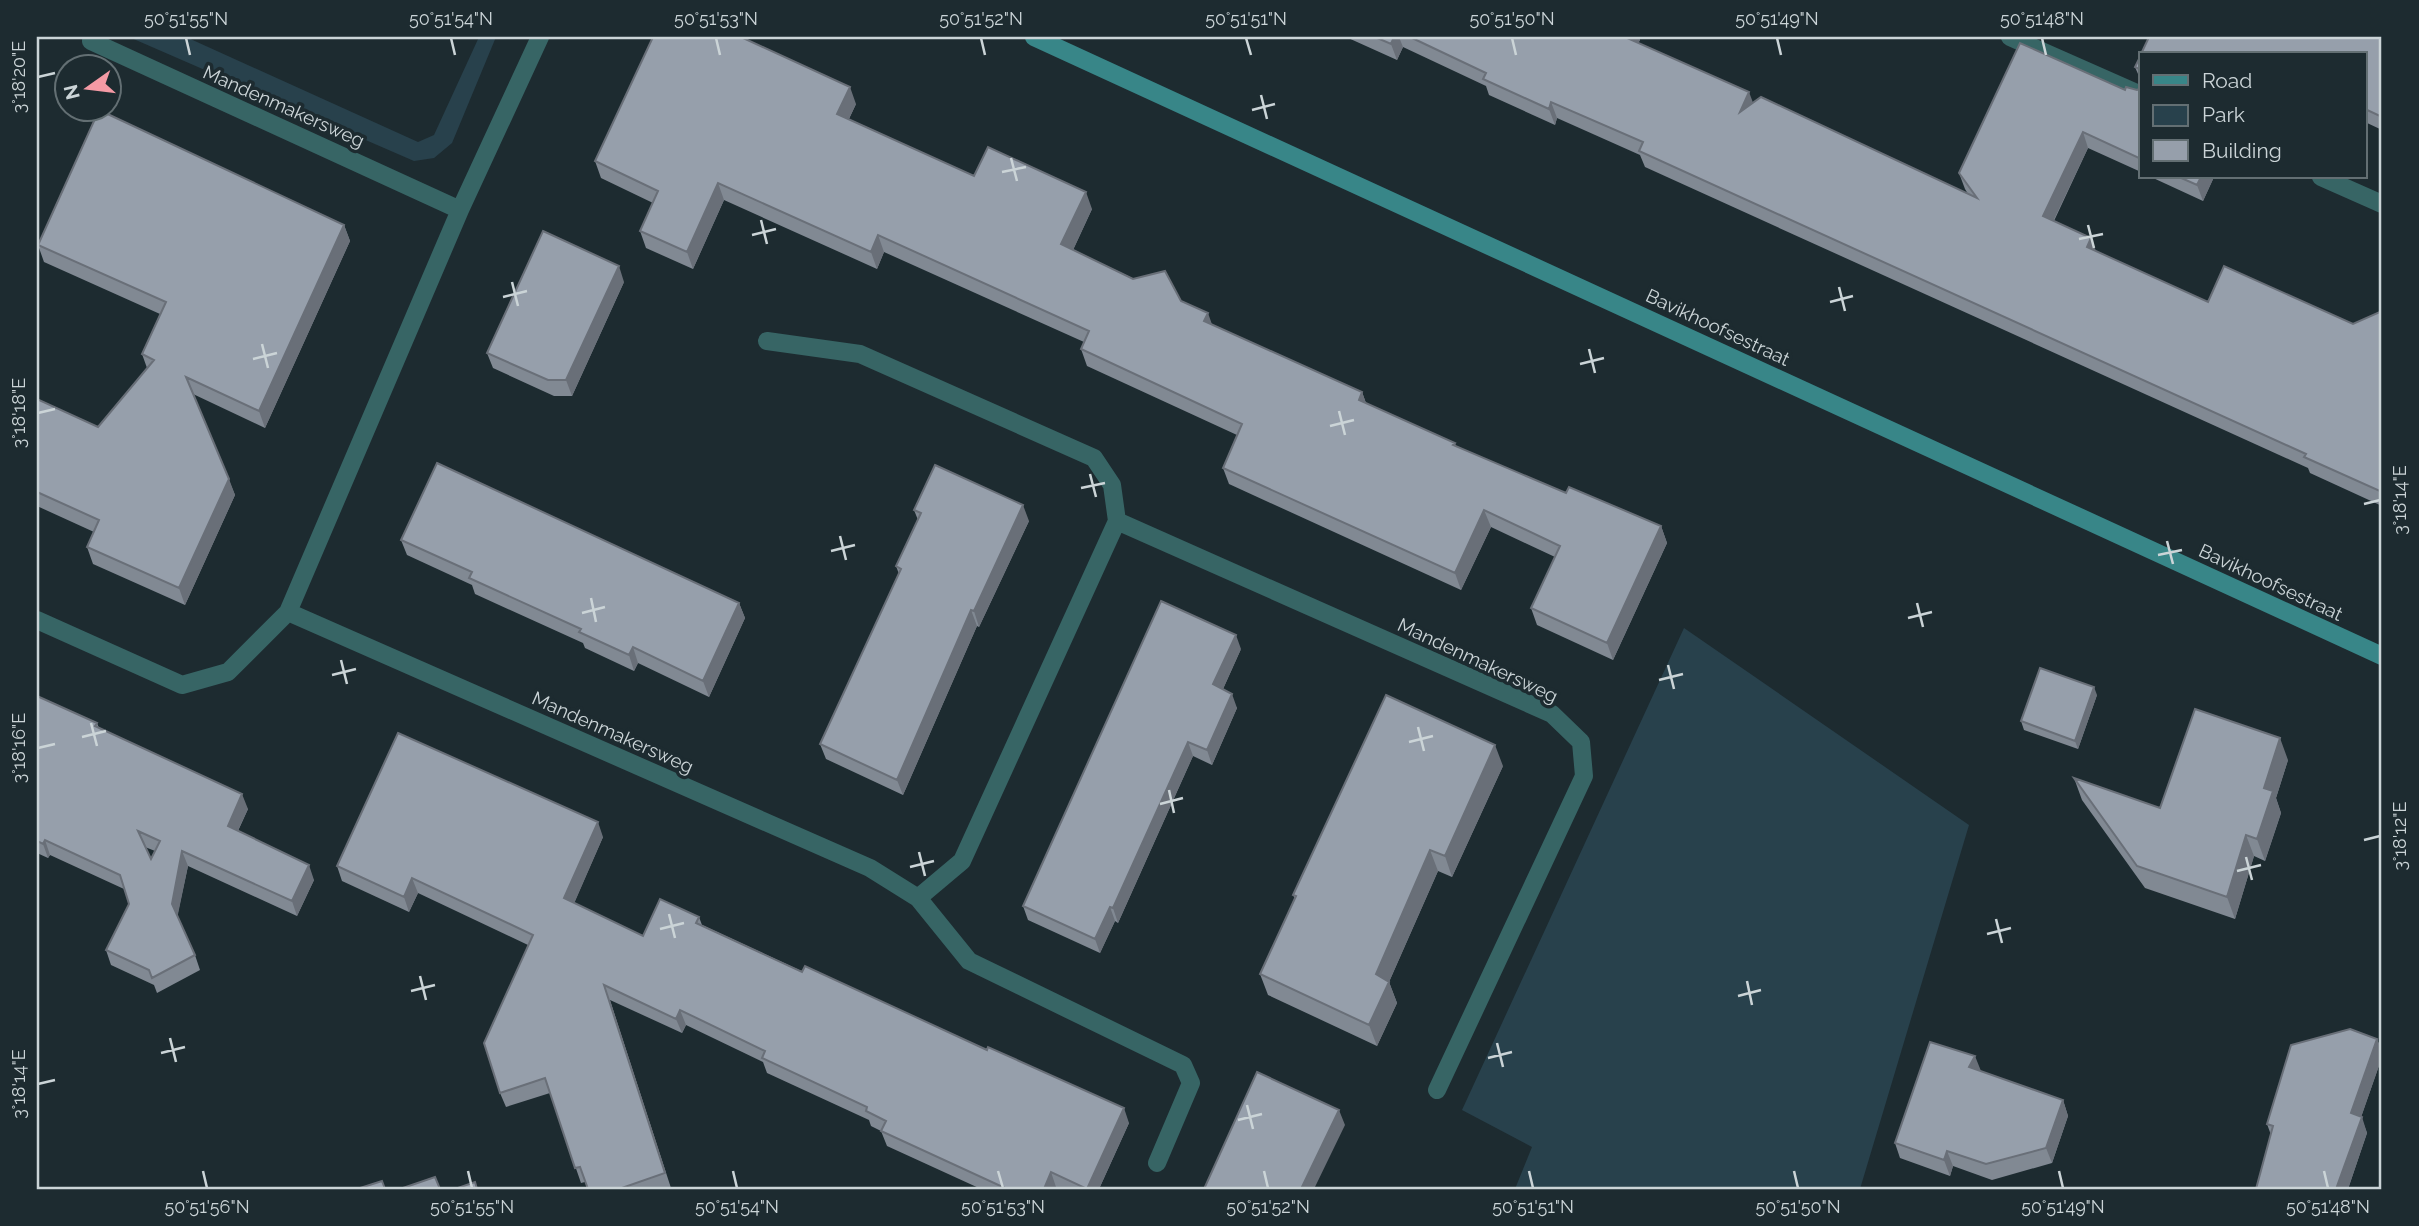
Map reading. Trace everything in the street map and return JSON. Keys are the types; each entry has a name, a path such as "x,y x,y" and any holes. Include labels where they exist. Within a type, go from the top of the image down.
{"street":[{"path":"37,620 182,685 228,672 288,612 460,210 540,37"},
{"name":"Bavikhoofsestraat","path":"1034,37 2382,656"},
{"path":"2010,37 2139,95"},
{"name":"Mandenmakersweg","path":"91,41 460,210"},
{"path":"2323,178 2382,204"},
{"path":"767,341 860,354 1094,458 1112,485 1117,521 962,861 918,898"},
{"name":"Mandenmakersweg","path":"1117,521 1552,714 1581,742 1584,776 1437,1090"},
{"name":"Mandenmakersweg","path":"288,612 870,868 918,898 969,961 1183,1065 1191,1083 1157,1163"}],"green space":[{"path":"129,37 186,37 418,142 434,135 479,37 496,37 452,143 434,158 414,161"},
{"path":"1684,628 1969,825 1860,1189 1515,1189 1532,1147 1462,1110"}],"building":[{"path":"653,37 741,37 850,87 837,114 974,176 988,147 1086,192 1061,244 1133,279 1165,271 1181,301 1208,313 1204,321 1362,392 1359,400 1455,443 1453,445 1566,493 1569,487 1661,526 1607,643 1531,608 1560,546 1484,510 1455,573 1223,468 1242,424 1081,349 1089,331 878,235 871,252 718,183 687,252 640,231 658,191 595,161"},
{"path":"1375,37 1394,37 1391,44"},
{"path":"1410,37 1628,37 1749,92 1740,112 1761,97 1977,198 1959,173 2020,43 2125,90 2126,87 2139,89 2139,158 2083,132 2043,216 2091,238 2087,247 2208,302 2224,266 2353,324 2382,311 2382,492 2304,457 2306,454 1639,151 1643,142 1551,102 1549,109 1483,79 1486,73"},
{"path":"2149,37 2382,37 2382,117 2366,109 2366,52 2142,52"},
{"path":"122,121 344,225 259,411 186,377 229,479 179,588 87,547 99,520 37,492 37,399 98,427 154,360 142,354 166,302 38,245 94,122"},
{"path":"2181,178 2200,178 2197,185"},
{"path":"543,231 619,266 566,380 548,380 487,353"},
{"path":"437,463 739,603 703,681 633,647 629,655 579,632 581,629 469,578 472,572 401,540"},
{"path":"935,465 1023,505 974,611 971,610 897,780 820,744 901,569 896,566 921,513 914,510"},
{"path":"1161,601 1236,635 1213,684 1232,694 1207,750 1188,742 1113,908 1110,907 1095,939 1023,906"},
{"path":"2040,668 2094,687 2075,741 2021,721"},
{"path":"1386,695 1495,745 1445,856 1430,850 1376,974 1389,982 1369,1025 1260,974 1296,896 1293,895"},
{"path":"37,696 242,794 228,826 309,865 292,901 182,851 172,904 195,955 152,978 149,970 106,950 129,904 120,875 45,840 43,844 37,841","holes":["138,831 160,841 151,859"]},
{"path":"2195,709 2280,738 2264,788 2273,791 2257,839 2246,835 2227,897 2137,866 2074,778 2160,808"},
{"path":"398,733 598,822 564,898 643,936 660,899 699,917 696,923 802,972 805,966 987,1050 988,1047 1124,1108 1087,1189 1051,1172 1044,1189 1007,1189 881,1131 886,1121 866,1111 867,1107 762,1058 765,1051 680,1010 676,1019 604,985 665,1173 619,1189 588,1189 580,1167 575,1168 545,1078 500,1093 484,1043 533,935 412,878 404,897 337,866"},
{"path":"2350,1029 2377,1039 2351,1113 2362,1117 2336,1189 2256,1189 2273,1126 2267,1124 2291,1045"},
{"path":"1930,1042 1975,1056 1969,1067 2063,1100 2046,1148 1986,1164 1947,1151 1944,1160 1895,1143"},
{"path":"1257,1072 1339,1110 1301,1189 1204,1189"},
{"path":"435,1177 440,1189 400,1189"},
{"path":"382,1181 385,1189 357,1189"},
{"path":"475,1182 477,1189 455,1189"}]}
